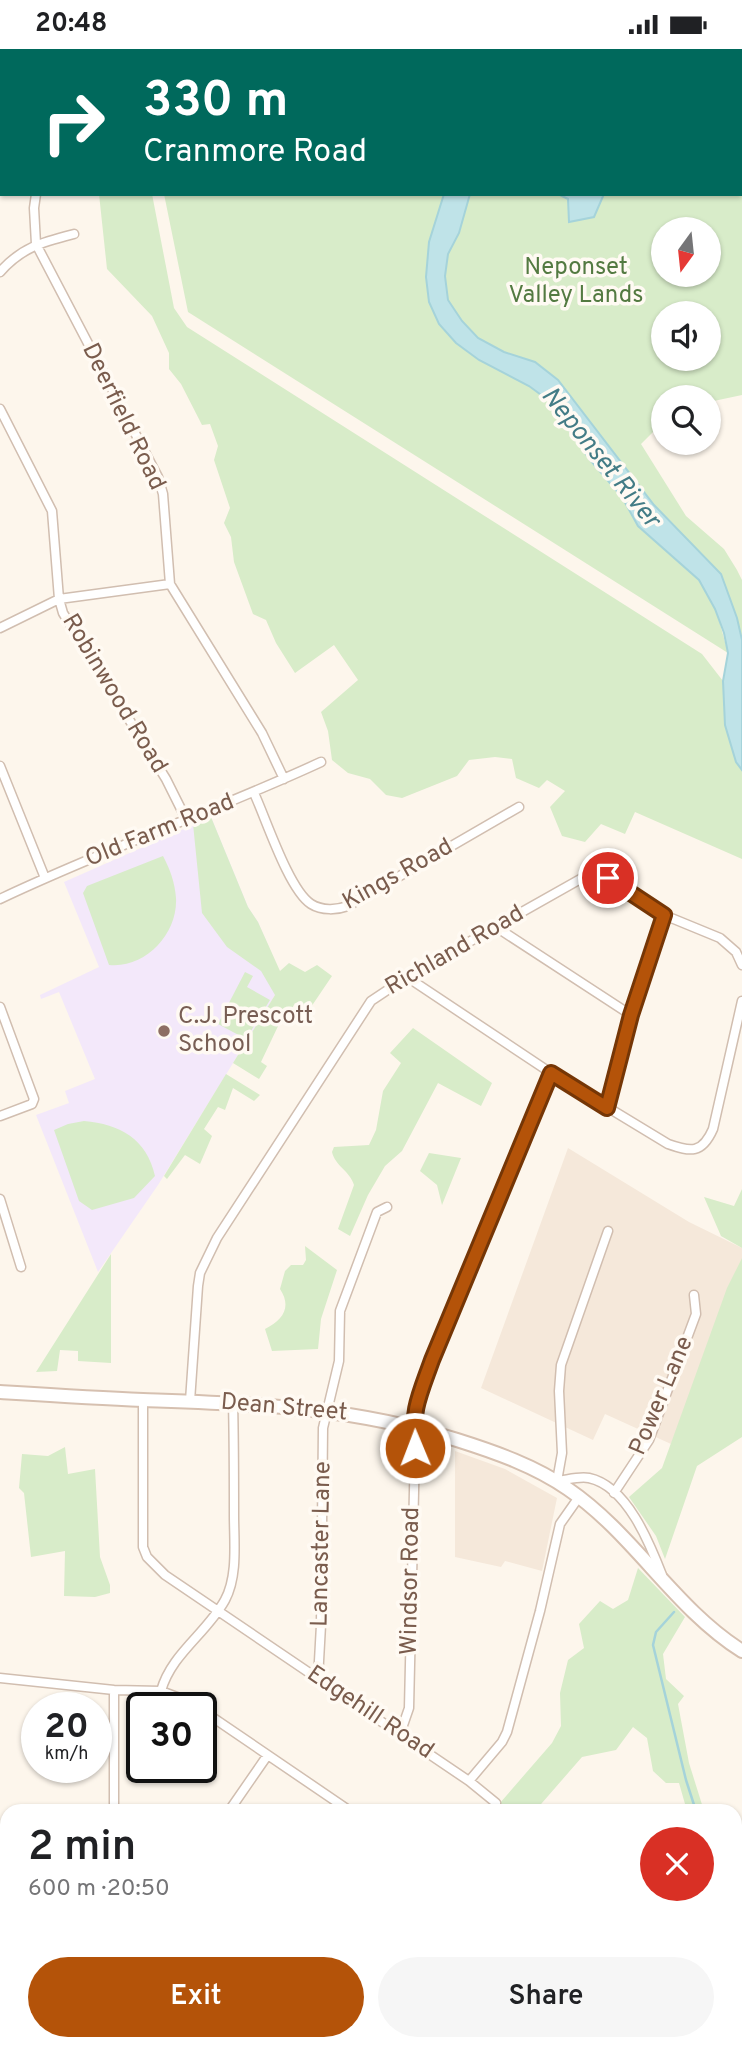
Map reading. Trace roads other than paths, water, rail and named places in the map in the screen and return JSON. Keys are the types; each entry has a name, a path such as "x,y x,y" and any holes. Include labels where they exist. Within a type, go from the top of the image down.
{"main road":[{"name":"Dean Street","path":"0,1392 327,1410 413,1426 516,1461 557,1481 579,1497 608,1522 701,1620 742,1651"}],"street":[{"path":"36,196 36,244"},
{"path":"0,272 12,258 36,244 74,234"},
{"name":"Deerfield Road","path":"36,244 158,477 163,494 170,584 262,733 284,779"},
{"name":"Robinwood Road","path":"0,409 52,511 59,599 63,613 166,779 186,819"},
{"path":"0,628 59,599 170,584"},
{"name":"Old Farm Road","path":"0,899 186,819 254,793 321,762"},
{"path":"0,766 45,878"},
{"name":"Kings Road","path":"254,793 301,894 319,908 337,910 519,807"},
{"name":"Richland Road","path":"190,1401 198,1286 206,1259 371,1001 407,977 584,877 608,878 664,915 720,938 736,952 742,965"},
{"path":"607,1108 631,1015 664,915"},
{"path":"496,927 631,1015"},
{"path":"407,977 607,1108 668,1144 688,1150 698,1149 707,1143 713,1129 742,1001"},
{"path":"0,1007 34,1099 33,1104 0,1116"},
{"name":"Windsor Road","path":"400,1734 409,1708 415,1448 413,1426 416,1407 432,1360 551,1073"},
{"path":"0,1199 21,1267"},
{"name":"Lancaster Lane","path":"318,1679 323,1429 339,1361 340,1311 377,1212 387,1207"},
{"path":"557,1481 562,1453 559,1391 561,1365 608,1231"},
{"name":"Power Lane","path":"614,1493 649,1440 696,1314 694,1295"},
{"name":"Edgehill Road","path":"143,1400 144,1547 147,1557 165,1575 400,1734 496,1803"},
{"path":"161,1691 173,1664 219,1610 230,1589 234,1551 233,1403"},
{"name":"Dean Street","path":"557,1481 587,1478 597,1481 614,1493 647,1536 665,1581"},
{"path":"468,1781 502,1742 507,1732 540,1611 560,1524 579,1497"},
{"path":"0,1678 114,1690 161,1691 204,1709 267,1756 339,1804"},
{"path":"114,1690 114,1804"},
{"path":"234,1804 267,1756"}],"water":[{"name":"Neponset River","path":"443,196 469,196 459,233 448,254 445,276 448,300 478,338 504,352 535,362 558,380 654,505 721,574 742,640 742,770 736,762 725,725 723,681 728,653 724,633 699,580 638,526 622,497 590,460 548,400 529,386 479,360 456,343 439,324 429,302 426,277 429,242"},
{"path":"562,196 603,196 594,217 569,222 568,199"}],"waterway":[{"path":"674,1612 656,1632 653,1645 694,1804"}],"place":[{"name":"C.J. Prescott School","path":"164,1031"}],"park label":[{"name":"Neponset Valley Lands","path":"576,282"}]}
